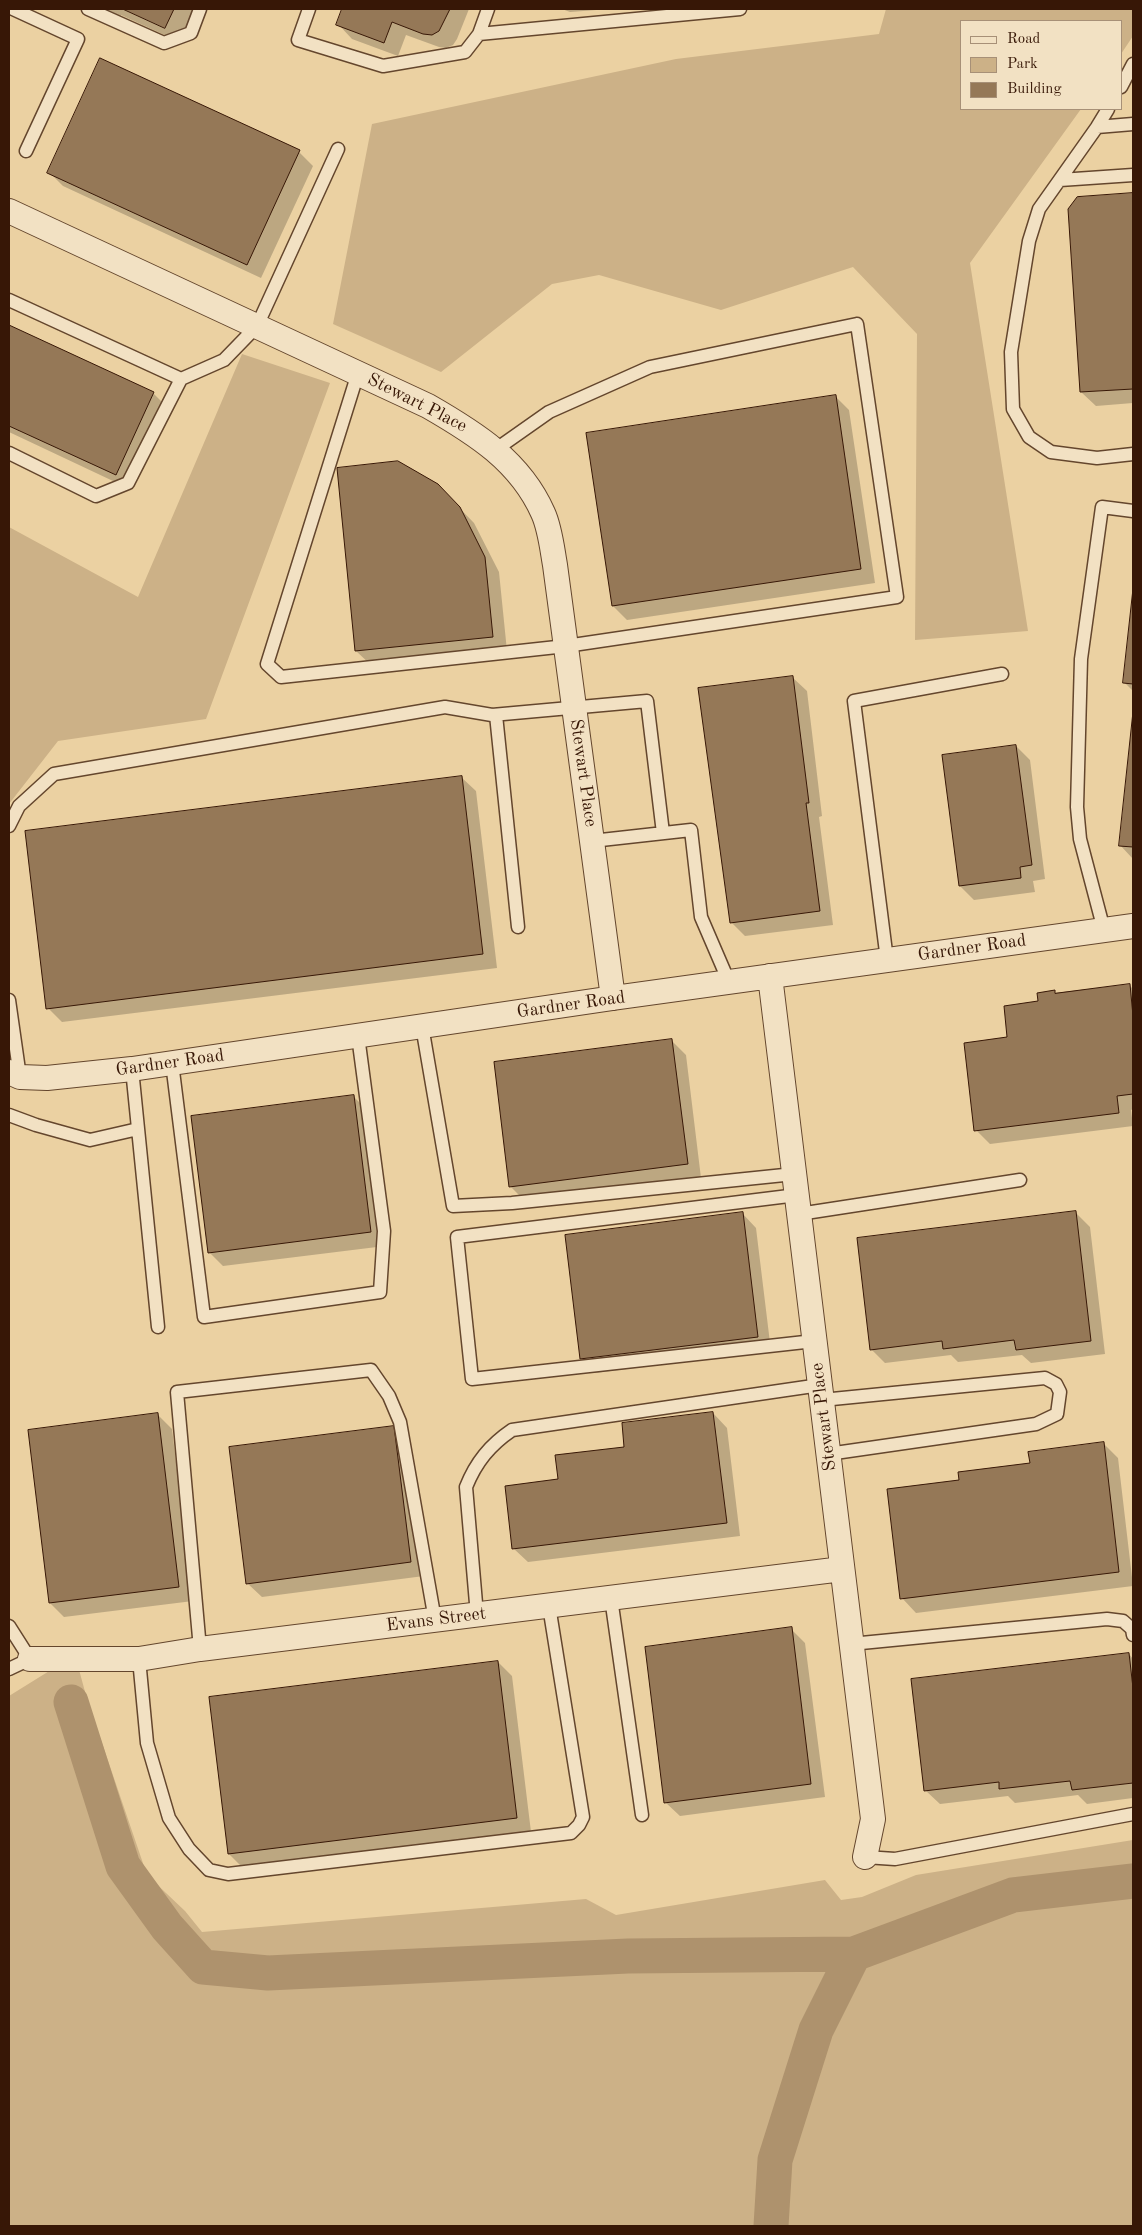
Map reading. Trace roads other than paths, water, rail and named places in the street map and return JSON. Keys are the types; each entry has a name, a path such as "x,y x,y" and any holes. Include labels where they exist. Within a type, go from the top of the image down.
{"street":[{"name":"Stewart Place","path":"9,211 428,406 472,431 496,450 522,477 544,514 556,565 613,998"},
{"name":"Gardner Road","path":"15,1074 47,1078 132,1069 613,998 1133,926"},
{"name":"Stewart Place","path":"770,976 873,1819 865,1857"},
{"name":"Evans Street","path":"30,1659 139,1659 200,1649 842,1569"}],"lane":[{"path":"13,9 78,39 26,151"},
{"path":"88,9 164,43 191,33 200,9"},
{"path":"309,9 298,40 383,66 465,52 479,34 488,9"},
{"path":"479,34 740,9"},
{"path":"1122,85 1132,67"},
{"path":"1107,110 1039,209 1029,242 1011,352 1013,409 1029,437 1051,452 1097,458 1133,454"},
{"path":"1097,127 1133,124"},
{"path":"9,453 96,496 128,484 181,379 224,360 257,326 338,149"},
{"path":"1060,180 1133,175"},
{"path":"9,300 181,379"},
{"path":"358,373 267,664 282,677 566,646 896,597 857,324 650,367 549,412 496,450"},
{"path":"1104,930 1080,839 1076,807 1081,659 1102,507 1133,511"},
{"path":"887,960 854,700 1002,674"},
{"path":"9,826 19,806 54,774 445,707 496,715 647,701 663,834"},
{"path":"496,715 518,927"},
{"path":"592,841 691,830 701,917 729,982"},
{"path":"9,1000 15,1074"},
{"path":"422,1026 454,1206 796,1194 1020,1180"},
{"path":"172,1063 204,1317 380,1292 384,1231 358,1036"},
{"path":"132,1069 158,1327"},
{"path":"9,1115 36,1125 90,1140 138,1128"},
{"path":"796,1194 458,1237 472,1379 814,1341"},
{"path":"200,1649 177,1392 371,1370 389,1396 400,1422 435,1620"},
{"path":"477,1615 466,1487 474,1468 499,1439 512,1430 821,1393 884,1394 1044,1378 1056,1384 1060,1392 1057,1414 1036,1424 828,1454"},
{"path":"611,1598 642,1815"},
{"path":"139,1659 147,1743 170,1818 189,1850 209,1870 228,1874 570,1833 579,1826 583,1817 549,1606"},
{"path":"852,1644 1107,1619 1123,1621 1132,1629 1133,1634"},
{"path":"9,1626 30,1659 9,1669"},
{"path":"865,1857 895,1859 1133,1814"}],"waterway":[{"path":"71,1702 123,1866 167,1927 203,1967 268,1973 628,1956 854,1954 816,2030 775,2160 771,2226"},
{"path":"854,1954 1013,1895 1133,1881"}]}
